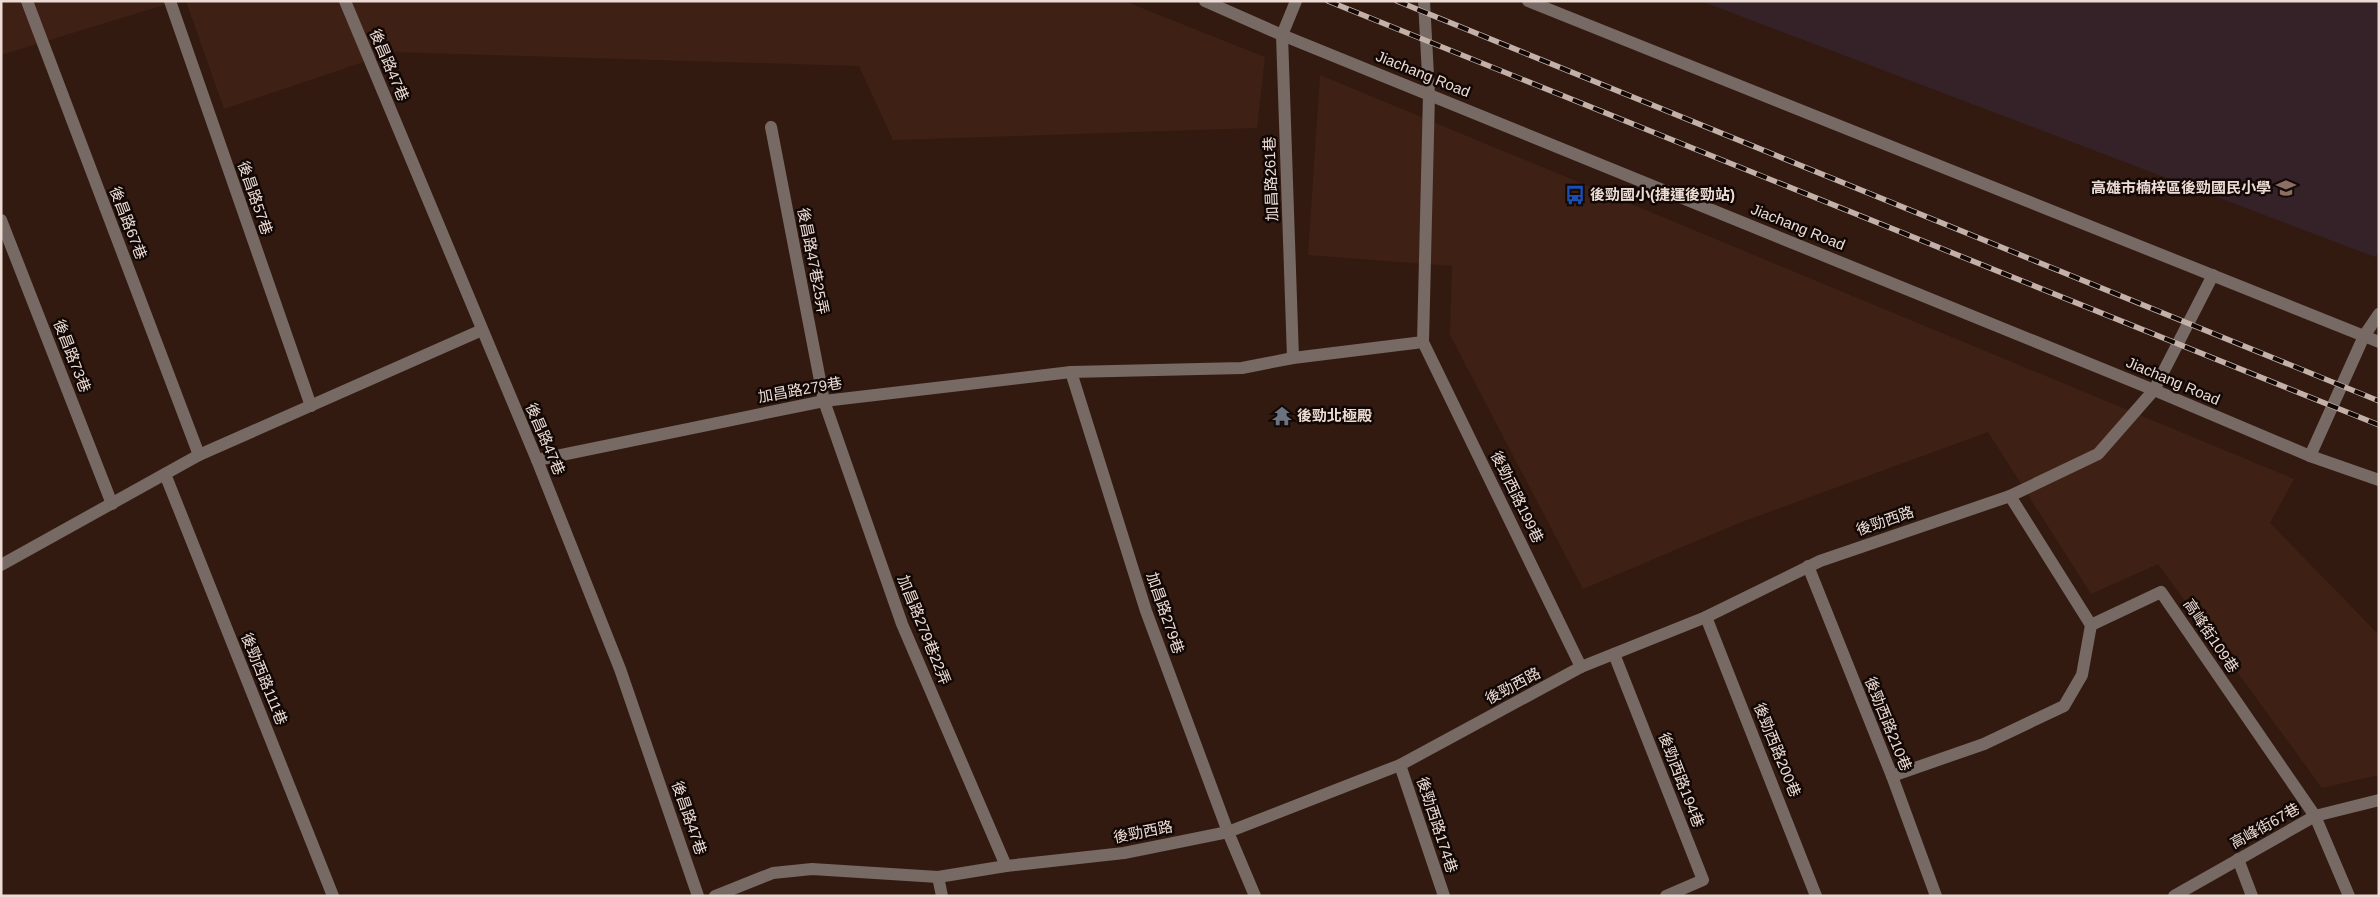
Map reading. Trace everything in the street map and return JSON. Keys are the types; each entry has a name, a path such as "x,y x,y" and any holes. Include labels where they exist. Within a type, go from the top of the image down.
{"street":[{"name":"後昌路67巷","path":"27,1 199,455"},
{"name":"後昌路57巷","path":"170,1 311,406"},
{"name":"後昌路47巷","path":"344,1 537,460 620,669 698,896"},
{"name":"Jiachang Road","path":"1206,1 1282,35 2154,390 2310,456 2379,480"},
{"name":"加昌路261巷","path":"1293,358 1282,35 1296,1"},
{"path":"1423,342 1429,94 1424,1"},
{"path":"1528,1 2379,342"},
{"name":"後昌路47巷25弄","path":"771,127 824,401"},
{"name":"後昌路73巷","path":"1,220 112,504"},
{"name":"後勁西路","path":"715,896 773,873 812,869 938,878 1006,866 1124,853 1228,832 1400,765 1581,667 1706,616 1808,566 2010,496 2098,454 2154,390 2213,275"},
{"path":"2310,456 2364,336 2379,314"},
{"path":"1,565 199,455 482,330"},
{"name":"加昌路279巷","path":"537,460 824,401 1071,372 1242,368 1293,358 1423,342"},
{"name":"後勁西路199巷","path":"1423,342 1581,667"},
{"name":"加昌路279巷","path":"1071,372 1146,611 1228,832 1255,896"},
{"name":"加昌路279巷22弄","path":"824,401 902,624 1006,866"},
{"name":"後勁西路111巷","path":"165,474 333,896"},
{"path":"1892,776 1984,744 2064,706 2082,675 2090,625 2010,496"},
{"name":"後勁西路210巷","path":"1808,566 1892,776 1936,896"},
{"name":"高峰街109巷","path":"2090,625 2161,592 2315,816 2349,896"},
{"name":"後勁西路200巷","path":"1706,616 1816,896"},
{"name":"後勁西路194巷","path":"1614,654 1704,880 1666,896"},
{"name":"後勁西路174巷","path":"1400,765 1444,896"},
{"name":"高峰街67巷","path":"2174,896 2315,816 2379,800"},
{"path":"2238,860 2252,896"},
{"path":"938,878 942,896"}],"shaded area":[{"path":"1,1 177,1 1,55"},
{"path":"186,1 1124,1 1265,57 1257,128 893,140 859,66 393,52 224,109"},
{"name":"高雄市楠梓區後勁國民小學","path":"1701,1 2379,1 2379,252 2375,257"},
{"path":"1320,75 2294,479 2270,523 2379,635 2379,775 2322,788 2158,564 2091,594 1988,432 1739,523 1583,589 1450,335 1452,266 1308,255"}],"railway":[{"path":"1328,1 2379,425"},
{"path":"1397,1 2379,401"}],"place":[{"name":"高雄市楠梓區後勁國民小學","path":"2286,188"},
{"name":"後勁國小(捷運後勁站)","path":"1575,195"},
{"name":"後勁北極殿","path":"1282,416"}]}
